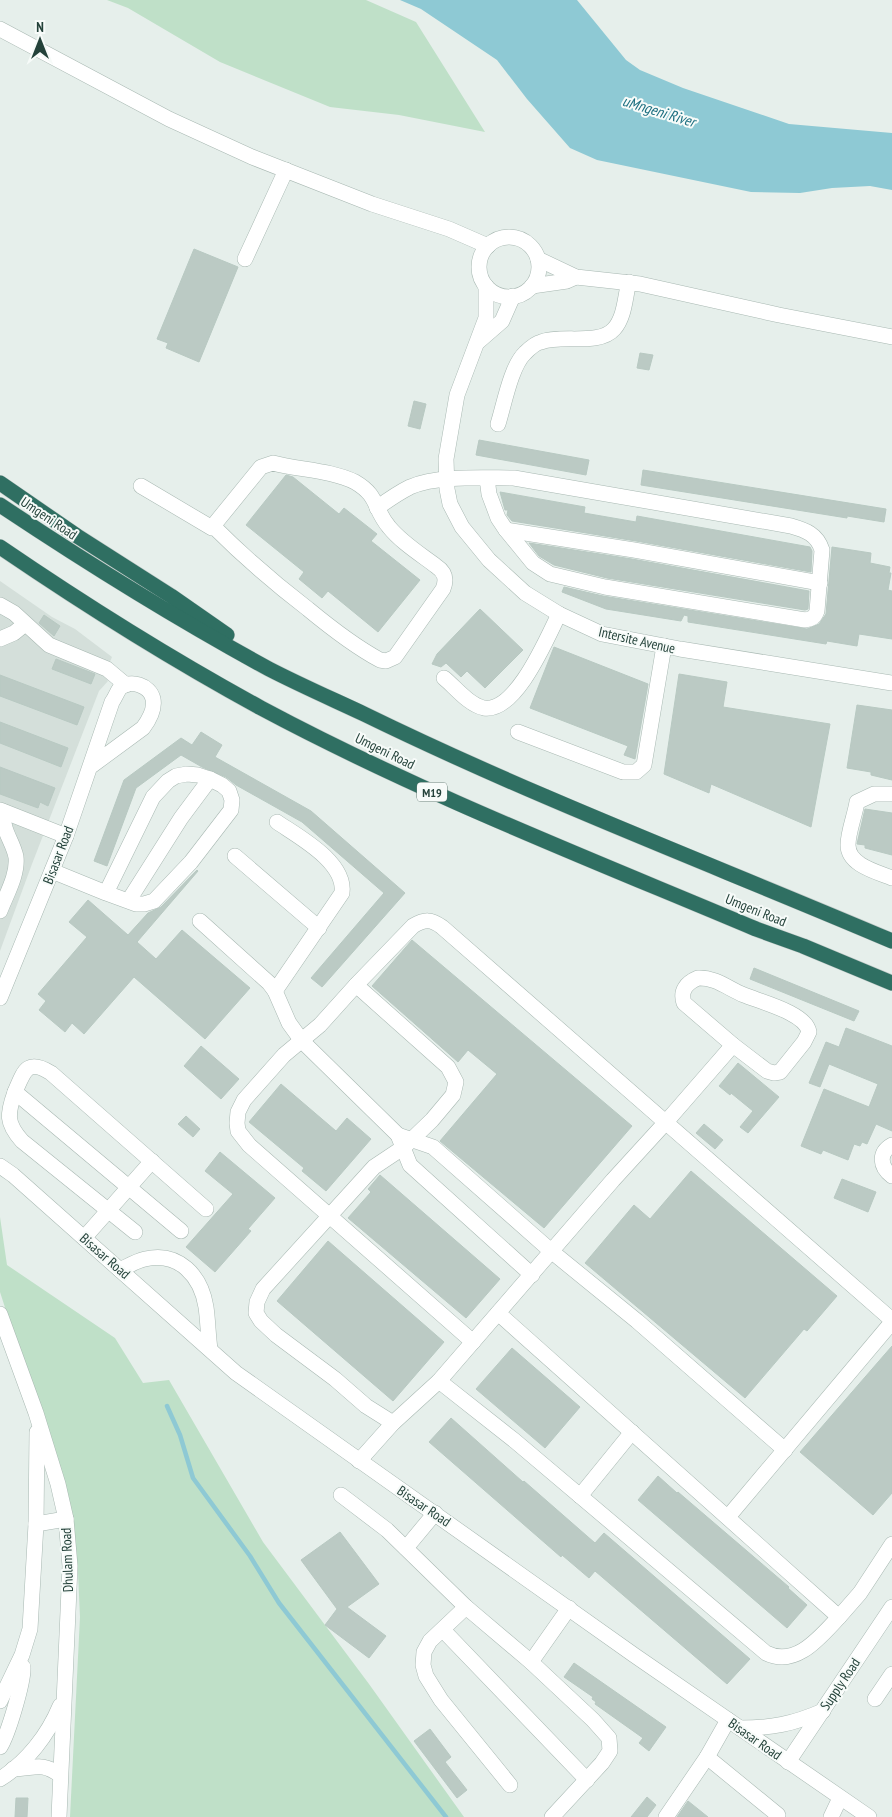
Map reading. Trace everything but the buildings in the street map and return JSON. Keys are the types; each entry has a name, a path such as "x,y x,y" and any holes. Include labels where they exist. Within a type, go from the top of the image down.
{"highway":[{"path":"0,483 69,531 172,596 299,683"},
{"name":"Umgeni Road","path":"0,505 68,551 172,614 271,670 445,754 892,941"},
{"name":"Umgeni Road","path":"0,547 68,594 175,660 262,708 371,763 448,799 729,917 892,982"}],"street":[{"path":"0,29 169,119 286,170 372,204 449,229 488,246"},
{"path":"245,259 286,170"},
{"path":"532,286 539,273 538,259 535,251 529,244 521,239 503,237 495,240 482,253 479,270 486,286 503,296 513,296 532,286 567,281 576,277"},
{"path":"538,259 576,277 628,282 892,337"},
{"path":"498,424 512,376 524,354 540,342 562,338 602,337 614,330 621,317 628,282"},
{"name":"Intersite Avenue","path":"486,286 486,318 479,341 465,371 457,395 446,459 446,480 450,504 462,527 489,560 526,593 559,614 602,634 664,646 892,683"},
{"name":"Intersite Avenue","path":"479,341 502,320 513,296"},
{"path":"141,486 212,528 213,526 258,569 332,628 380,660 386,661 395,657 443,589 445,577 439,568 390,528 369,492 345,478 273,463 261,467 213,526"},
{"path":"377,508 393,496 422,483 446,480 487,478 514,478 777,523 806,530 815,537 822,550 820,584 815,616 805,620 605,587 550,574 541,569 524,554 498,518 487,478"},
{"path":"506,530 644,552 820,584"},
{"path":"0,605 14,613 49,645 107,669 126,685 141,686 150,692 153,698 151,716 143,728 90,767"},
{"path":"444,678 475,705 485,708 498,705 511,696 523,679 559,614"},
{"path":"0,638 14,633 25,624"},
{"path":"518,732 623,772 636,772 644,765 664,646"},
{"name":"Bisasar Road","path":"0,998 66,836 112,702 119,689 126,685"},
{"path":"52,871 106,893 129,900 136,904 154,901 191,862 231,810 232,800 229,791 210,779 187,774 176,776 161,786 153,797 106,893"},
{"path":"129,900 181,818 210,779"},
{"path":"892,794 874,794 857,802 848,845 851,854 859,864 892,878"},
{"path":"0,911 16,865 14,851 3,826 2,811 66,836"},
{"path":"275,992 342,892 342,879 326,857 277,822"},
{"path":"235,856 319,928"},
{"path":"200,921 254,968 275,992 289,1023 302,1041 404,1141 410,1165 532,1275"},
{"path":"473,1342 249,1145 238,1131 238,1112 244,1100 284,1055 320,1025 413,926 421,921 434,921 892,1321 728,1517"},
{"path":"698,978 715,981 744,995 779,1008 793,1015 808,1028 809,1032 804,1042 780,1072 767,1072 733,1045 684,1003 682,996 684,989 691,981 698,978"},
{"path":"356,985 448,1066 456,1082 453,1095 432,1120 374,1167 329,1215 263,1289 256,1302 256,1313 261,1321 276,1335 335,1379 366,1406 393,1423"},
{"path":"359,1462 393,1423 439,1381 733,1045"},
{"path":"135,1232 22,1141 12,1130 9,1122 9,1113 15,1092 21,1077 31,1066 41,1067 51,1073 206,1209"},
{"path":"15,1092 181,1231"},
{"path":"404,1141 433,1147 551,1251 636,1320 785,1450"},
{"path":"892,1145 884,1151 882,1163 886,1171 892,1176"},
{"path":"84,1238 152,1161"},
{"name":"Bisasar Road","path":"0,1166 13,1175 236,1374 359,1462 435,1513 869,1817"},
{"path":"120,1270 141,1260 157,1258 176,1261 190,1270 200,1286 206,1306 210,1349"},
{"path":"498,1313 839,1617"},
{"name":"Dhulam Road","path":"0,1314 36,1413 58,1484 66,1519 70,1566 59,1817"},
{"path":"439,1381 515,1441 754,1643 771,1655 785,1656 796,1654 810,1646 860,1593 892,1544"},
{"path":"0,1701 22,1655 30,1629 36,1524 36,1413"},
{"path":"580,1496 632,1432"},
{"path":"341,1495 387,1530 430,1574 531,1662 593,1720 609,1738 610,1751 602,1764 552,1817"},
{"path":"406,1548 435,1513"},
{"path":"36,1524 66,1519"},
{"path":"466,1607 430,1641 424,1652 423,1665 426,1676 441,1700 510,1785"},
{"name":"Supply Road","path":"788,1762 892,1607"},
{"path":"531,1662 569,1608"},
{"path":"443,1630 587,1780"},
{"path":"1,1745 22,1680 22,1655"},
{"path":"875,1699 892,1674"},
{"path":"0,1779 29,1755 46,1734 64,1695"},
{"path":"666,1817 707,1757 734,1724 782,1726 823,1711"},
{"path":"707,1757 778,1815"},
{"path":"13,1769 48,1767 60,1775"},
{"path":"831,1817 840,1798"}],"shaded area":[{"path":"0,581 52,617 75,629 112,657 104,675 108,681 99,691 0,951"}],"green space":[{"path":"107,0 366,0 416,22 485,132 399,115 330,107 220,62 128,8"},
{"path":"0,1217 7,1265 115,1338 143,1383 169,1380 263,1542 369,1684 464,1817 70,1817 80,1617 78,1573 71,1512 0,1292"}],"water":[{"name":"uMngeni River","path":"400,0 577,0 626,60 640,70 683,88 789,124 892,133 892,190 870,186 832,188 800,193 751,192 597,160 570,148 527,99 497,60 421,9"}],"waterway":[{"path":"167,1406 180,1435 193,1478 250,1556 279,1603 446,1817"}]}
